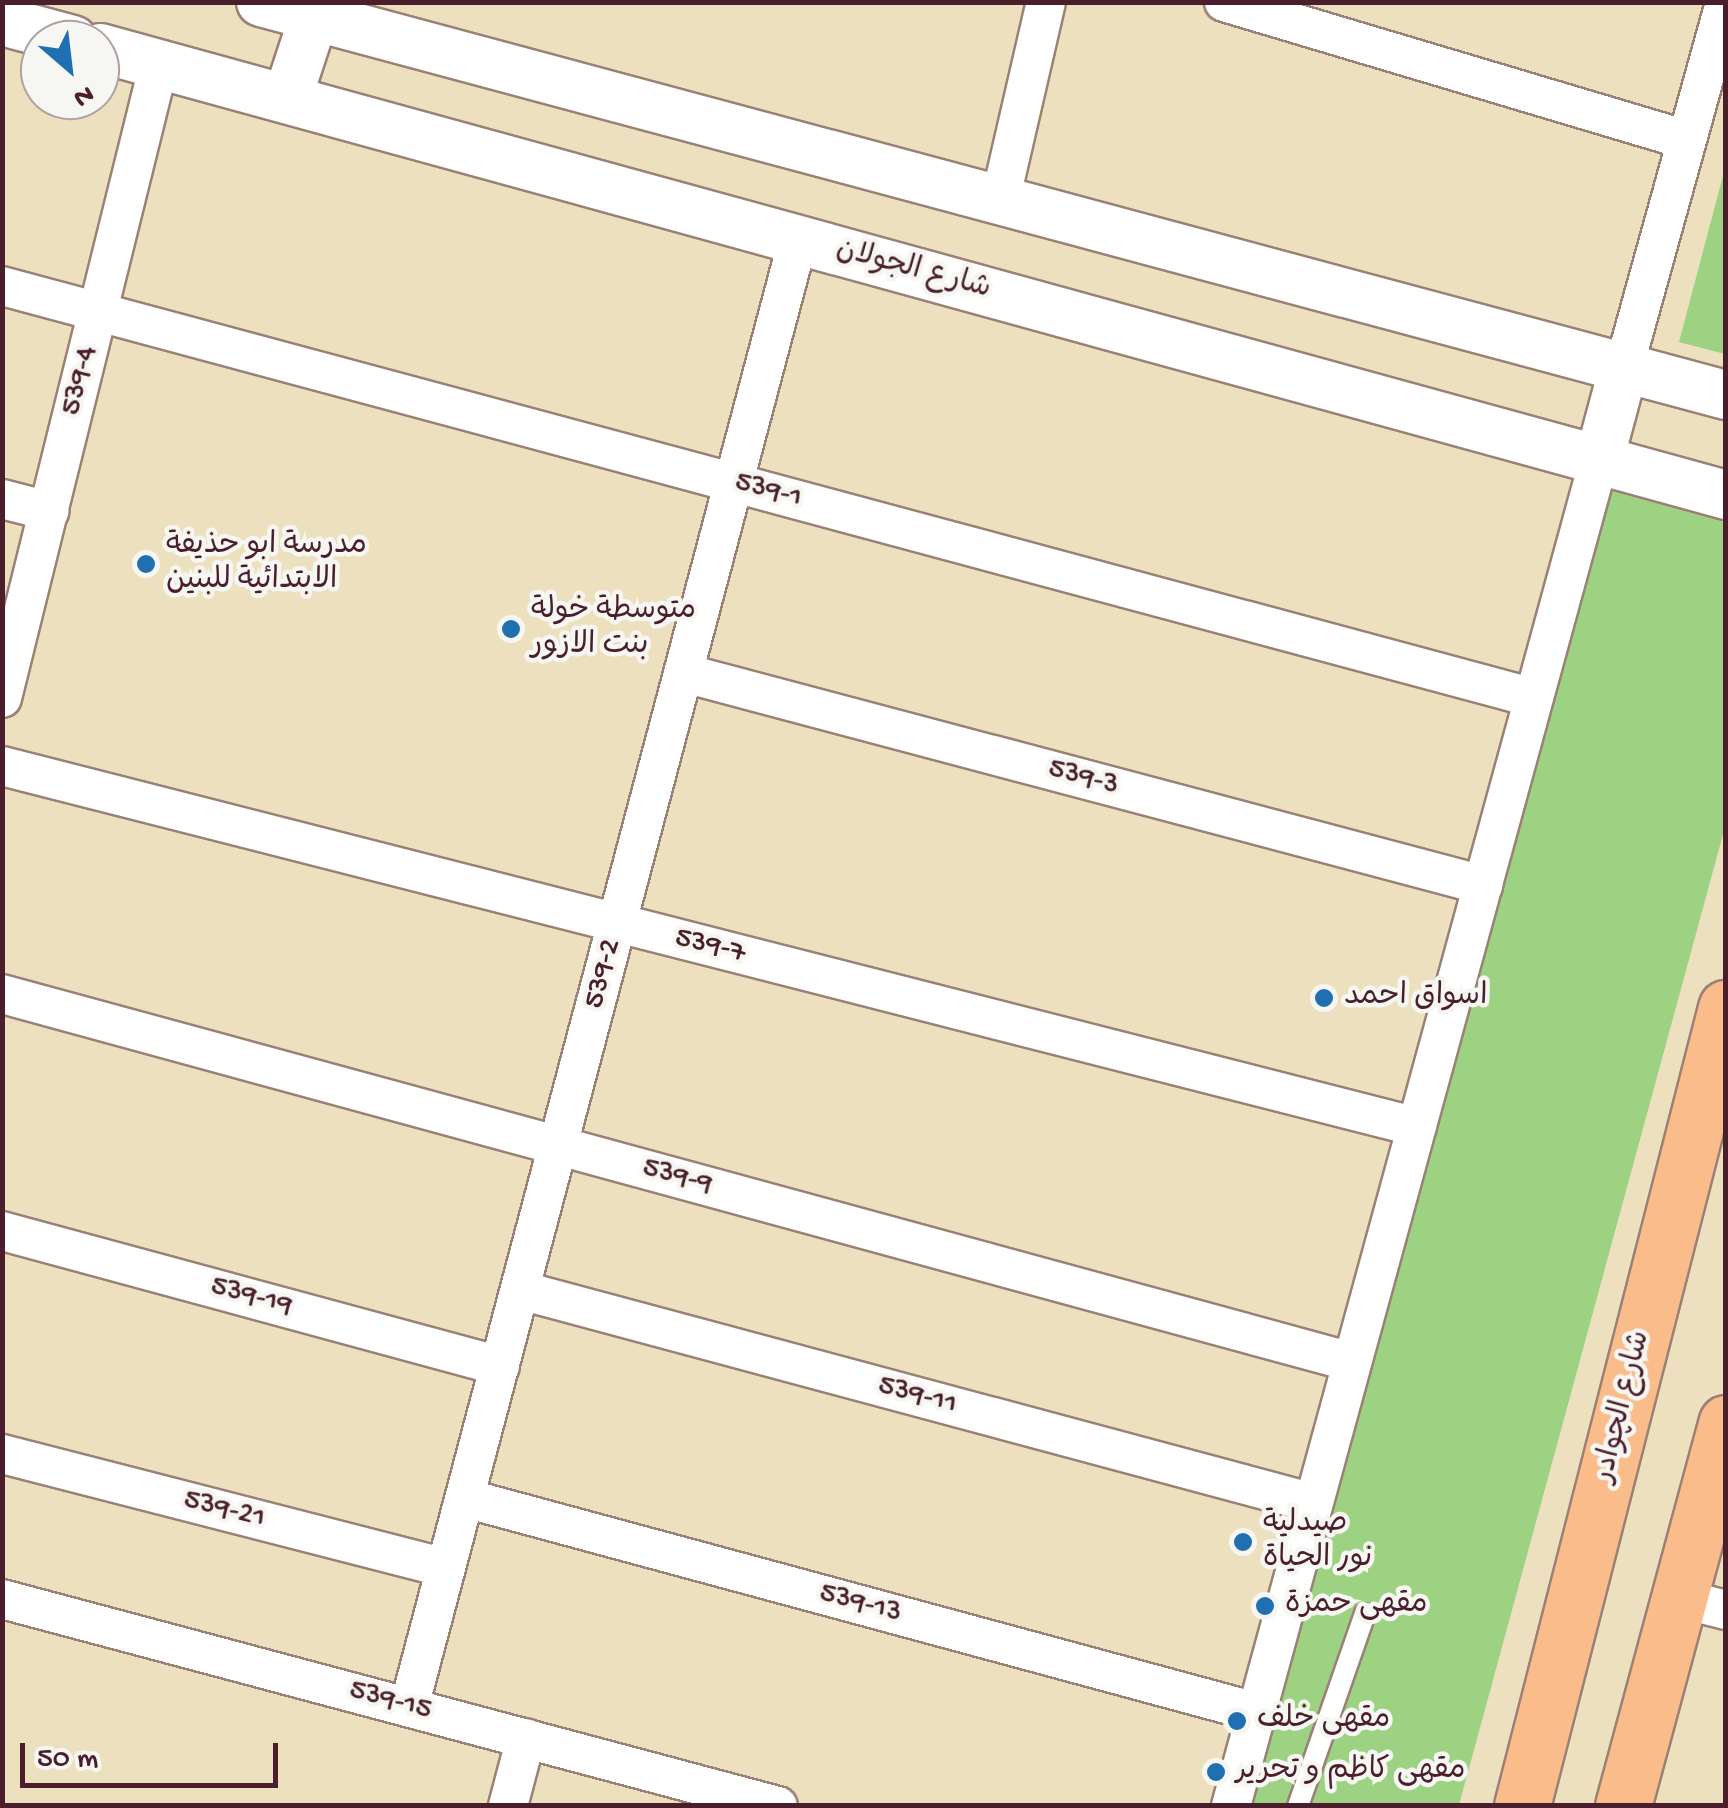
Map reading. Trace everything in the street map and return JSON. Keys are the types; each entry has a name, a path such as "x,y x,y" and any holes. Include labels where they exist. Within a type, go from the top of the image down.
{"main road":[{"name":"شارع الچوادر","path":"1522,1806 1726,1008"},
{"path":"1623,1806 1700,1604 1723,1444"}],"street":[{"path":"261,2 1726,395"},
{"path":"1000,201 1046,2"},
{"path":"1224,2 1684,139"},
{"path":"1230,1806 1684,139 1725,2"},
{"path":"287,99 314,17"},
{"name":"شارع الجولان","path":"120,53 1726,495"},
{"name":"539-4","path":"2,698 159,64"},
{"name":"539-2","path":"409,1707 798,240"},
{"name":"539-1","path":"2,286 1534,698"},
{"path":"2,498 49,511"},
{"name":"539-3","path":"684,673 1483,885"},
{"name":"539-7","path":"2,766 1416,1127"},
{"name":"539-9","path":"2,994 1352,1362"},
{"name":"539-19","path":"2,1230 500,1366"},
{"name":"539-11","path":"520,1290 1314,1503"},
{"name":"539-21","path":"2,1454 446,1568"},
{"name":"539-13","path":"464,1498 1256,1712"},
{"name":"539-15","path":"2,1599 778,1806"},
{"path":"508,1806 526,1738"}],"lane":[{"path":"1298,1806 1365,1614"}],"green space":[{"path":"1725,168 1725,354 1679,342"},
{"path":"1612,486 1725,521 1725,827 1459,1805 1252,1806"}],"place":[{"name":"مدرسة ابو حذيفة الابتدائية للبنين","path":"146,564"},
{"name":"متوسطة خولة بنت الازور","path":"511,629"},
{"name":"اسواق احمد","path":"1324,998"},
{"name":"صيدلية نور الحياة","path":"1243,1542"},
{"name":"مقهى حمزة","path":"1265,1606"},
{"name":"مقهى خلف","path":"1237,1721"},
{"name":"مقهى كاظم و تحرير","path":"1216,1772"}]}
